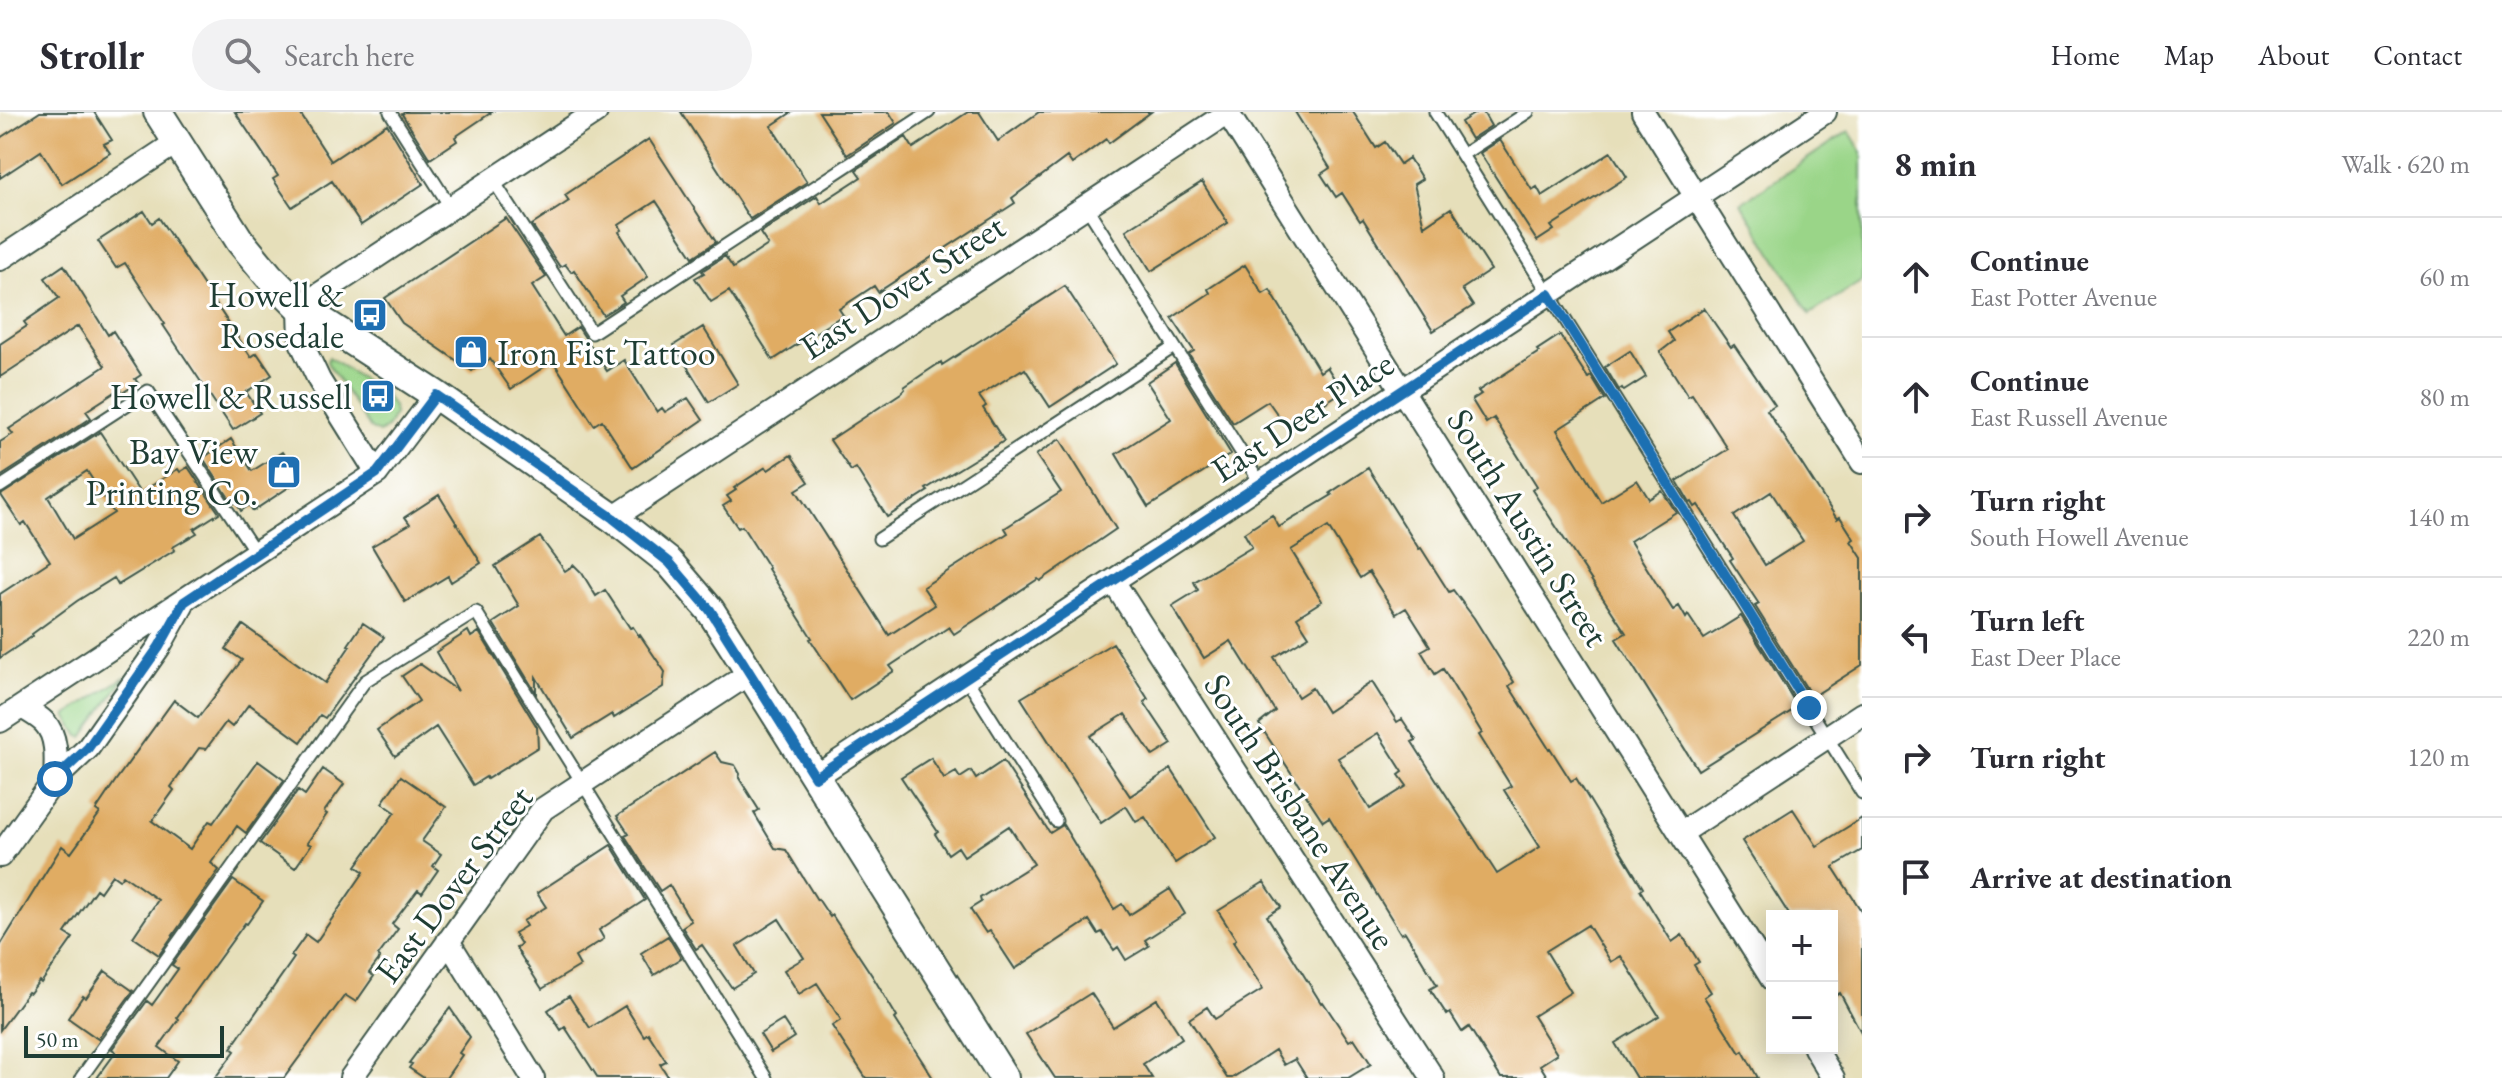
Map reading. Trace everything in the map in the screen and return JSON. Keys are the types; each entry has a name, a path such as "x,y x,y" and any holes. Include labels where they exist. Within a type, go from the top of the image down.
{"street":[{"path":"158,112 240,241 300,307 436,395 613,518 669,562 710,610 1004,1078"},
{"path":"300,307 596,112"},
{"name":"East Dover Street","path":"613,518 1228,112"},
{"name":"South Austin Street","path":"1228,112 1766,969"},
{"path":"1643,112 1862,462"},
{"name":"East Deer Place","path":"815,777 1825,112"},
{"path":"0,259 177,142"},
{"path":"300,307 301,342 319,380 377,473"},
{"path":"0,721 377,473 436,395"},
{"name":"South Brisbane Avenue","path":"1113,581 1433,1078"},
{"path":"0,856 55,779 88,748 159,647 184,602"},
{"name":"East Dover Street","path":"351,1078 543,809 750,673"},
{"path":"22,707 46,723 53,738 57,756 55,779"},
{"path":"1681,833 1862,714"},
{"path":"448,941 533,1078"},
{"path":"1819,1054 1833,1078"}],"lane":[{"path":"390,112 451,208"},
{"path":"493,180 592,333 929,112"},
{"path":"1435,112 1862,793"},
{"path":"1462,155 1528,112"},
{"path":"1086,206 1261,484"},
{"path":"879,539 1174,347"},
{"path":"0,487 148,391 256,554"},
{"path":"81,1078 365,681 476,612 766,1078"},
{"path":"966,678 1056,821"}],"green space":[{"path":"1849,131 1862,152 1862,281 1810,314 1741,203"},
{"path":"329,357 385,395 393,406 394,414 388,427 379,433 370,428 328,364"},
{"path":"126,676 83,737 79,736 66,716"}],"building":[{"path":"40,112 94,112 112,140 104,144 110,153 62,184 41,151 0,178 0,138"},
{"path":"235,112 299,112 331,161 387,124 423,184 361,225 332,181 292,207 273,179 278,176"},
{"path":"492,112 455,137 457,141 430,159 402,114"},
{"path":"681,112 792,112 771,126 807,182 750,219"},
{"path":"819,112 889,112 896,123 847,155"},
{"path":"968,112 979,112 998,141 1039,112 1151,112 1109,143 1106,139 1072,164 1067,157 1012,198 1015,203 878,292 874,286 839,309 843,315 773,360 729,291 711,302 695,278 704,273 702,271 725,256 733,268 768,245 760,233 817,196 821,203 861,177 856,170 906,137 913,148"},
{"path":"1295,112 1353,112 1376,148 1385,142 1400,164 1409,158 1422,179 1414,184 1424,226 1451,208 1491,270 1462,289 1473,306 1433,331 1363,219 1360,221 1342,193 1336,197 1321,174 1330,168"},
{"path":"1477,112 1483,112 1491,126 1471,139 1461,122"},
{"path":"649,139 716,242 693,257 656,201 619,225 622,230 619,232 648,277 620,296 624,302 603,315 574,270 571,272 565,264 560,267 532,225 569,201 565,195"},
{"path":"1500,140 1532,190 1537,187 1542,196 1611,152 1627,177 1551,226 1554,230 1537,241 1480,153"},
{"path":"1202,182 1228,223 1151,271 1126,230"},
{"path":"144,211 152,223 159,218 251,357 257,353 272,375 246,392 260,413 233,430 125,263 116,268 98,241"},
{"path":"506,218 546,277 532,286 564,336 578,327 607,371 624,360 657,412 662,408 665,412 688,398 703,420 633,468 602,420 594,425 553,361 511,389 490,359 472,371 402,323 385,298"},
{"path":"64,265 108,335 113,331 141,375 135,379 138,383 122,393 120,389 86,411 91,418 0,477 0,442 13,434 9,429 105,366 78,326 0,377 0,344 27,326 24,322 59,298 45,278"},
{"path":"1245,265 1263,294 1270,290 1320,372 1327,367 1339,386 1334,389 1337,395 1287,428 1268,401 1233,423 1189,354 1194,351 1172,318"},
{"path":"1065,286 1116,364 1050,407 1025,369 979,396 1004,441 887,517 856,468 851,471 830,440 941,362 942,365"},
{"path":"1704,308 1775,405 1767,410 1837,519 1840,517 1862,558 1862,665 1812,697 1755,606 1759,604 1730,560 1733,558 1698,505 1695,507 1690,503 1677,481 1728,449 1660,352 1674,341 1668,332","holes":["1771,492 1803,541 1765,565 1734,516"]},
{"path":"703,327 738,384 709,402 674,345"},
{"path":"1560,335 1605,399 1557,430 1601,502 1637,480 1649,499 1662,491 1676,512 1630,541 1673,610 1679,606 1704,639 1741,616 1798,707 1698,770 1616,639 1626,633 1532,490 1537,486 1494,418 1486,423 1472,400 1481,394 1478,391"},
{"path":"1630,351 1646,377 1624,391 1622,388 1619,390 1605,367"},
{"path":"1175,363 1231,454 1148,507 1116,454 1171,419 1147,382"},
{"path":"100,432 140,493 178,469 180,472 188,467 219,513 194,529 197,533 173,547 175,550 118,585 114,578 77,601 0,658 0,594 50,561 25,522 21,525 1,495","holes":["87,471 114,513 73,539 48,497"]},
{"path":"231,439 252,471 282,452 301,479 253,511 249,505 241,511 236,502 233,504 203,458"},
{"path":"1060,439 1116,529 954,634 949,627 890,666 894,671 850,700 742,526 738,528 723,506 731,501 727,496 736,490 734,488 791,455 809,482 796,490 889,635 935,605 923,587 1008,533 1005,528 1061,492 1036,455"},
{"path":"1368,468 1449,592 1453,590 1474,618 1514,682 1509,686 1571,781 1576,778 1672,942 1682,935 1699,962 1694,965 1711,992 1704,997 1740,1053 1743,1051 1758,1078 1636,1078 1615,1043 1659,1016 1621,956 1611,962 1588,925 1546,951 1571,992 1533,1016 1557,1054 1540,1065 1548,1078 1501,1078 1469,1027 1462,1032 1450,1013 1447,1015 1430,989 1437,985 1405,932 1401,934 1329,817 1323,821 1259,724 1275,711 1231,641 1204,658 1172,606 1198,590 1194,582 1252,547 1244,533 1272,515 1279,527 1332,495 1330,493","holes":["1328,527 1360,578 1369,572 1396,614 1406,608 1430,646 1421,651 1435,674 1443,669 1511,786 1504,790 1540,847 1497,874 1412,742 1416,740 1402,719 1397,722 1372,682 1327,712 1312,688 1298,697 1274,657 1309,636 1297,617 1322,601 1291,550","1378,733 1403,772 1399,775 1407,786 1370,809 1338,758"]},
{"path":"439,495 481,563 451,582 448,576 405,602 372,546 410,524 405,517"},
{"path":"540,537 565,571 574,565 596,596 605,590 665,672 663,687 614,718 612,714 573,738 536,677 536,693 493,623 519,606 495,566"},
{"path":"363,623 384,637 325,718 320,715 301,742 249,704 232,727 226,722 206,749 199,748 171,787 174,790 152,821 190,849 258,761 284,780 246,833 237,826 211,863 219,870 159,955 133,937 158,900 123,875 119,880 112,875 100,892 96,889 65,933 73,938 41,983 39,981 28,992 0,1030 0,946 62,846 71,853 100,813 96,810 116,780 174,700 198,718 242,660 226,649 243,625 325,683"},
{"path":"468,631 471,637 479,632 537,727 538,747 473,785 436,727 395,756 377,730 419,701 402,676 420,664 458,691 436,652"},
{"path":"1113,643 1148,699 1144,702 1172,744 1153,756 1125,714 1090,736 1130,796 1171,769 1215,837 1175,863 1145,817 1136,822 1126,806 1101,823 1021,698"},
{"path":"715,752 722,762 735,765 739,778 759,810 754,813 775,848 786,850 817,900 830,917 832,915 933,1078 866,1078 832,1026 841,1020 817,983 799,994 784,970 804,958 779,919 737,946 754,974 732,988 702,945 696,949 682,927 691,921 669,885 660,891 625,836 629,834 617,816"},
{"path":"931,758 944,779 956,772 960,778 971,771 976,779 1003,761 1050,833 1063,825 1114,909 1122,904 1129,915 1170,889 1185,914 1145,940 1149,946 1126,960 1118,947 1114,950 1089,920 1015,969 990,931 986,933 970,909 981,902 980,898 1034,864 1009,826 964,856 958,847 948,854 935,834 938,832 901,777"},
{"path":"323,769 344,784 324,812 327,814 307,843 311,845 295,868 260,843 298,790 305,795"},
{"path":"401,776 446,807 422,841 441,854 433,866 438,870 422,893 418,890 392,924 398,929 369,973 374,976 356,1002 345,995 284,1078 215,1078 235,1051 231,1048 294,958 291,956 306,935 316,942 364,872 356,866 395,812 382,803"},
{"path":"1793,809 1817,846 1862,818 1862,850 1833,867 1862,912 1862,1034 1838,994 1838,910 1786,910 1742,841"},
{"path":"611,845 645,900 599,930 604,939 575,957 580,966 542,989 516,948 521,944 514,933 526,926 523,921 546,907 537,893"},
{"path":"233,880 263,901 177,1017 179,1019 159,1047 178,1061 166,1078 97,1078 116,1052 112,1049 147,1001 152,1005 178,969 172,965"},
{"path":"1264,882 1281,907 1267,916 1321,1003 1349,1041 1354,1038 1371,1064 1348,1078 1307,1078 1295,1059 1284,1065 1275,1050 1232,1078 1227,1078 1189,1019 1207,1007 1215,1019 1263,989 1233,942 1236,939 1218,911"},
{"path":"668,936 681,958 654,975 641,953"},
{"path":"105,971 133,991 98,1039 68,1018"},
{"path":"1091,993 1113,1027 1157,999 1182,1038 1143,1064 1152,1078 1055,1078 1026,1034"},
{"path":"569,996 590,1028 625,1006 644,1036 648,1033 666,1061 660,1064 669,1078 598,1078 565,1027 561,1030 548,1010"},
{"path":"450,1008 470,1037 446,1078 424,1078 409,1068 412,1064 409,1063"},
{"path":"783,1020 794,1037 771,1052 760,1034"}],"place":[{"name":"Howell & Rosedale","path":"370,315"},
{"name":"Iron Fist Tattoo","path":"471,352"},
{"name":"Howell & Russell","path":"378,396"},
{"name":"Bay View Printing Co.","path":"284,472"}],"route":[{"path":"55,779 88,748 159,647 184,602 377,473 436,395 613,518 669,562 710,610 815,777 1549,294 1809,708"}]}
